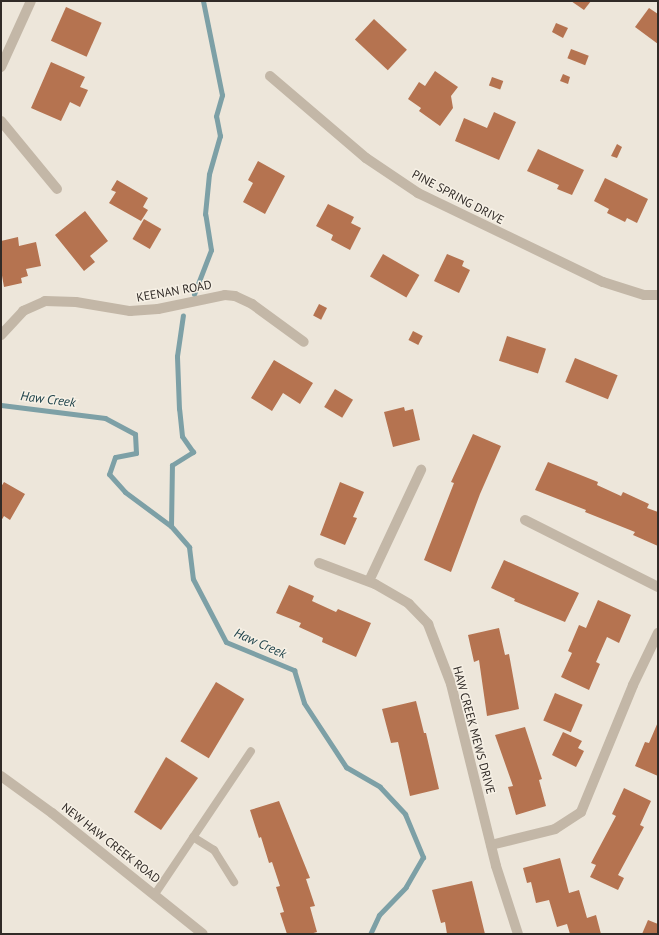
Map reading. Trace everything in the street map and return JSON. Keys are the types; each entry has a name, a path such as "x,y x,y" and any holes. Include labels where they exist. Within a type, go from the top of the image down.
{"street":[{"path":"1,66 30,1"},
{"name":"PINE SPRING DRIVE","path":"270,76 366,158 418,193 603,282 644,295 658,295"},
{"path":"1,121 57,189"},
{"name":"KEENAN ROAD","path":"1,335 23,311 45,301 76,302 130,311 158,309 225,295 235,296 252,304 304,342"},
{"path":"369,581 421,470"},
{"path":"525,520 658,587"},
{"name":"HAW CREEK MEWS DRIVE","path":"319,563 369,581 409,604 428,624 451,684 491,845 518,934"},
{"path":"491,845 554,829 581,812 633,685 658,633"},
{"name":"NEW HAW CREEK ROAD","path":"1,776 155,894 203,934"}],"lane":[{"path":"155,894 251,750"},
{"path":"193,836 214,850 234,882"}],"building":[{"path":"571,1 591,1 584,10"},
{"path":"66,7 102,23 87,57 51,41"},
{"path":"649,8 658,14 658,44 635,27"},
{"path":"374,19 407,50 388,70 355,39"},
{"path":"556,23 568,28 563,38 552,32"},
{"path":"571,49 589,56 585,65 567,58"},
{"path":"51,62 85,77 80,87 88,90 80,107 70,102 61,121 31,108"},
{"path":"435,71 458,87 451,96 453,108 440,126 419,111 421,108 408,99 419,82 425,86"},
{"path":"563,74 570,77 568,84 560,81"},
{"path":"492,77 503,81 500,90 489,85"},
{"path":"494,112 516,122 499,160 455,141 464,118 487,128"},
{"path":"617,144 622,147 617,158 611,156"},
{"path":"538,149 584,170 572,195 557,189 559,185 527,171"},
{"path":"258,161 285,176 265,214 243,202 253,183 248,180"},
{"path":"605,178 648,199 637,223 627,218 625,222 607,213 609,209 594,201"},
{"path":"117,180 148,198 143,207 148,210 141,221 109,203 116,192 111,190"},
{"path":"328,204 354,217 351,223 361,228 350,250 331,240 333,235 316,226"},
{"path":"85,211 108,241 90,256 95,262 84,271 55,235"},
{"path":"144,219 161,229 150,249 132,239"},
{"path":"18,237 19,246 36,242 41,266 26,269 28,276 21,278 22,283 4,287 1,270 1,241"},
{"path":"383,254 419,275 406,298 370,277"},
{"path":"447,254 464,261 462,266 470,270 459,293 434,281"},
{"path":"319,304 327,308 321,320 313,316"},
{"path":"413,331 423,336 418,345 408,340"},
{"path":"507,336 546,349 538,373 499,361"},
{"path":"575,358 618,375 608,399 565,382"},
{"path":"274,360 313,383 300,404 283,393 272,411 251,398"},
{"path":"335,389 353,400 342,418 324,407"},
{"path":"404,407 405,411 413,409 420,440 393,447 384,412"},
{"path":"473,434 501,446 480,494 451,572 424,560 454,483 451,482"},
{"path":"548,462 598,482 597,485 621,496 623,492 649,504 647,508 658,512 658,546 633,535 635,532 585,512 586,510 535,490"},
{"path":"4,482 25,494 10,520 4,516 1,521 1,487"},
{"path":"340,482 364,492 353,517 357,518 345,545 320,535"},
{"path":"504,560 579,593 565,622 514,601 515,599 491,588"},
{"path":"289,585 314,596 312,601 336,612 338,609 371,623 356,657 322,642 323,638 299,627 301,623 276,613"},
{"path":"598,600 631,615 619,643 607,637 596,662 600,664 589,690 561,677 572,653 568,651 579,625 586,628"},
{"path":"499,628 505,655 509,654 519,709 487,716 479,660 474,662 468,635"},
{"path":"216,682 244,699 209,758 180,741"},
{"path":"555,693 583,705 571,732 543,721"},
{"path":"416,701 424,733 426,733 439,789 410,796 398,742 391,743 382,709"},
{"path":"658,722 658,776 635,766 645,742 649,743"},
{"path":"525,727 542,779 539,780 546,806 516,815 508,787 513,786 495,735"},
{"path":"563,732 582,741 578,748 584,751 576,767 552,755"},
{"path":"166,757 198,778 161,830 134,812"},
{"path":"624,788 651,801 640,825 644,827 618,875 624,878 618,890 590,877 596,865 591,863 616,816 612,814"},
{"path":"279,801 310,878 306,879 315,906 310,907 317,932 310,934 287,934 280,913 284,912 276,887 280,886 272,862 269,863 261,837 259,838 250,810"},
{"path":"560,858 569,893 579,890 587,918 596,915 601,934 570,934 567,924 557,927 549,900 536,903 531,882 527,883 523,868"},
{"path":"472,881 485,934 447,934 445,922 441,923 432,890"},
{"path":"648,920 658,924 658,934 642,934"}],"waterway":[{"path":"194,294 211,250 205,214 209,174 220,136 216,116 222,95 203,1"},
{"path":"171,526 172,465 193,452 182,436 179,409 177,356 183,315"},
{"name":"Haw Creek","path":"1,405 105,418 135,434 136,453 115,457 109,474 125,492 171,526 189,547 193,579 226,642 294,670 304,703 346,767 380,787 405,814 423,857 406,887 379,915 370,934"}]}
